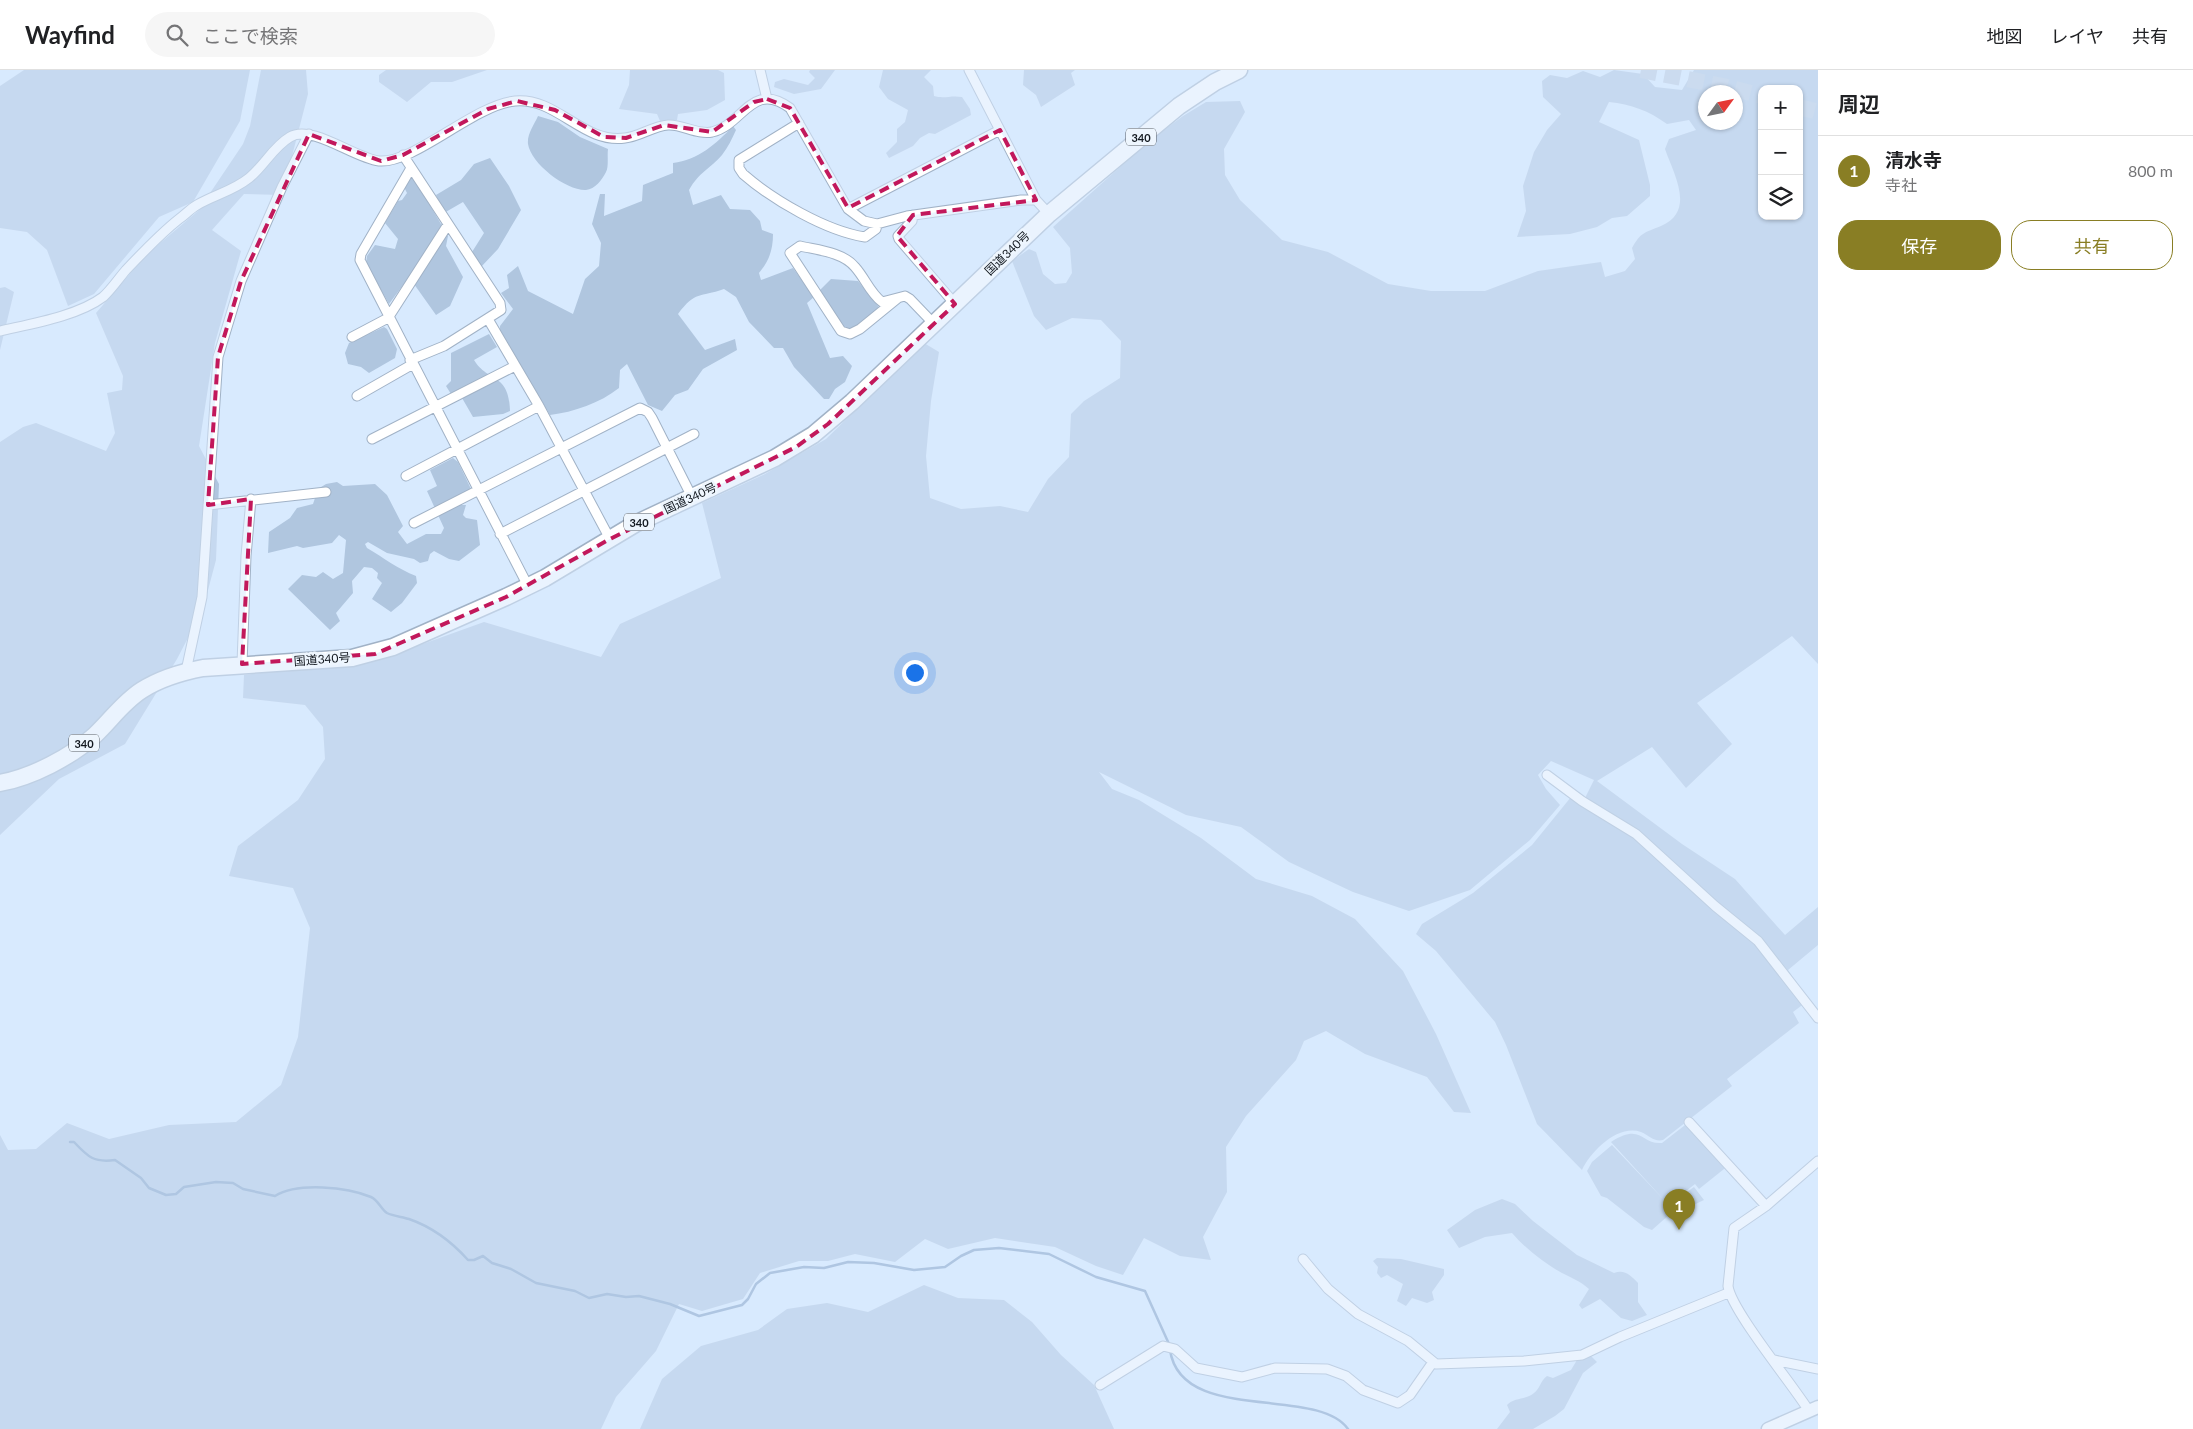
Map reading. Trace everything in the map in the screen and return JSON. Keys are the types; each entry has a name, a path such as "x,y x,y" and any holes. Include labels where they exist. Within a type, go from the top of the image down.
{"highway":[{"name":"国道340号","path":"0,783 37,770 79,747 94,736 127,701 142,690 186,671 242,664 352,658 375,654 422,635 528,586 610,539 692,497 775,458 813,435 846,407 1049,214 1179,106 1215,82 1240,70"}],"main road":[{"path":"1768,1429 1814,1409"}],"street":[{"path":"760,70 766,99"},
{"path":"970,70 1036,200 1049,214"},
{"path":"0,330 88,307 104,296 142,252 189,211 241,184 256,172 275,149 291,136 309,134 364,158 381,161 403,156 488,109 517,101 537,104 555,110 598,135 626,138 664,125 712,132 724,126 754,102 766,99 777,101 790,108 848,209 864,222 877,224 913,215 1021,200 1036,200"},
{"path":"799,123 740,160 739,168 744,174 795,209 839,230 865,237 876,229 877,224"},
{"path":"848,209 1000,130"},
{"path":"186,671 202,597 218,357 228,318 241,280 282,187 309,134"},
{"path":"357,396 412,362 444,346 501,310 500,303 447,226 403,156"},
{"path":"411,168 361,254 360,260 363,270 528,586"},
{"path":"913,215 912,221 898,236 899,239 955,304"},
{"path":"352,337 388,318 447,226"},
{"path":"898,298 860,329 850,334 841,331 790,253 796,246 800,246 842,257 854,266 873,294 882,302 905,296 910,298 934,324"},
{"path":"488,319 539,406 583,492 610,539"},
{"path":"372,439 516,366"},
{"path":"406,476 539,406"},
{"path":"414,523 640,408 648,412 652,418 692,497"},
{"path":"500,534 694,434"},
{"path":"208,505 326,492"},
{"path":"242,664 246,556 251,500"},
{"path":"1547,775 1582,801 1636,834 1715,906 1758,941 1818,1018"},
{"path":"1689,1122 1766,1206"},
{"path":"1814,1409 1774,1360 1728,1293 1734,1228 1766,1206 1818,1161"},
{"path":"1303,1259 1328,1289 1358,1314 1408,1341 1436,1364 1524,1361 1582,1355 1620,1337 1728,1293"},
{"path":"1100,1385 1164,1346 1168,1346 1175,1349 1196,1368 1242,1377 1274,1368 1327,1369 1346,1376 1364,1390 1398,1403 1410,1395 1433,1362"},
{"path":"1774,1360 1818,1369"}],"highlighted area":[{"path":"767,99 790,108 848,208 1000,130 1036,200 913,215 897,236 955,304 828,424 796,447 610,539 506,597 375,654 242,664 251,499 208,505 218,357 241,281 309,134 381,161 403,155 488,109 517,101 555,110 604,137 626,138 664,125 712,132 754,102"}],"shaded area":[{"path":"24,70 250,70 240,121 193,202 159,217 94,294 68,306 47,250 27,232 0,228 0,86"},
{"path":"261,70 306,70 308,94 282,195 244,194 212,230 241,251 215,343 199,446 219,484 216,560 203,609 177,659 125,744 59,779 0,835 0,442 23,427 36,423 106,451 115,433 107,393 122,390 123,376 96,313 146,255 198,211 243,144 250,126"},
{"path":"386,70 487,70 452,82 431,82 407,102 379,82 379,75"},
{"path":"630,70 718,70 724,73 725,100 707,110 678,114 677,120 660,121 657,114 619,109 629,85"},
{"path":"810,70 835,70 821,89 794,94 774,87 775,82 784,79 808,85 815,78 809,72"},
{"path":"883,70 931,70 924,77 933,86 934,96 962,97 970,109 971,115 935,134 929,133 920,138 913,146 889,158 886,153 897,142 897,129 905,122 908,110 888,99 879,87"},
{"path":"1024,70 1075,70 1071,73 1075,85 1041,107 1036,95 1023,85"},
{"path":"1614,70 1643,74 1655,87 1682,90 1694,70 1818,70 1818,664 1792,636 1697,703 1732,744 1686,788 1652,747 1597,781 1682,844 1735,879 1785,935 1818,907 1818,945 1788,970 1809,1000 1793,1012 1799,1023 1727,1079 1732,1086 1663,1140 1654,1139 1641,1132 1632,1131 1615,1135 1592,1155 1582,1170 1537,1124 1495,1022 1436,951 1416,934 1422,924 1473,893 1532,845 1571,797 1582,804 1594,780 1551,761 1538,775 1546,789 1560,805 1530,840 1470,890 1409,911 1353,892 1289,862 1241,827 1186,815 1099,772 1112,789 1139,800 1201,838 1256,879 1312,896 1355,919 1403,971 1436,1034 1471,1113 1454,1112 1427,1077 1365,1054 1326,1031 1304,1041 1296,1060 1246,1116 1226,1147 1227,1192 1203,1237 1211,1260 1180,1256 1144,1238 1123,1275 1096,1266 1055,1247 995,1238 948,1249 925,1239 895,1262 855,1254 828,1261 799,1261 760,1273 743,1299 702,1311 679,1304 656,1351 616,1397 601,1429 0,1429 0,1135 8,1150 36,1149 67,1123 109,1139 169,1125 236,1122 281,1085 298,1037 310,928 293,888 229,876 238,846 298,800 325,759 323,727 305,705 243,698 244,675 381,659 484,622 601,657 620,624 721,578 702,503 765,474 826,439 924,343 939,352 931,401 926,456 930,498 961,509 1000,506 1028,512 1048,479 1069,457 1071,414 1084,401 1120,378 1121,341 1101,320 1072,318 1046,330 1034,316 1012,261 1029,249 1036,252 1043,274 1055,284 1066,283 1072,273 1070,248 1053,227 1148,142 1183,116 1206,102 1240,101 1245,112 1224,149 1225,175 1240,200 1282,240 1328,252 1388,284 1431,291 1485,291 1538,271 1601,262 1605,277 1625,271 1635,259 1632,248 1638,239 1672,219 1678,211 1680,192 1665,149 1669,139 1696,130 1689,120 1667,124 1640,109 1625,104 1609,102 1599,122 1639,140 1650,185 1650,196 1627,216 1612,218 1597,227 1570,234 1517,237 1526,211 1523,186 1534,152 1547,130 1561,114 1543,97 1542,81 1550,75 1567,78 1583,71 1600,77"},
{"path":"538,116 558,122 580,137 608,149 607,170 595,186 586,190 569,186 551,175 536,160 531,152 528,140"},
{"path":"733,126 736,130 724,152 718,160 697,178 689,190 693,205 721,195 730,209 750,210 760,221 762,230 773,234 770,255 759,273 761,280 793,268 814,297 807,303 830,358 843,356 852,366 845,382 835,389 829,399 824,399 794,367 783,348 774,348 749,322 736,297 724,289 694,298 678,314 705,350 735,339 737,350 703,369 688,390 675,395 662,411 648,405 627,364 620,370 619,388 612,393 586,406 550,415 500,331 500,326 513,309 501,293 509,288 507,275 518,266 528,291 573,314 585,279 599,266 601,243 592,224 600,194 605,194 604,216 642,201 643,185 673,173 673,163 698,155 720,139"},
{"path":"490,158 509,186 521,210 498,249 481,267 472,252 484,233 463,202 444,213 436,195 461,180 474,164"},
{"path":"410,177 414,178 448,236 446,246 463,277 450,306 436,315 409,277 389,304 366,263 367,256 375,245 395,249 398,239 385,223 398,201 402,200 407,193 404,187"},
{"path":"831,279 858,281 878,306 878,309 857,326 848,330 841,326 819,291"},
{"path":"5,287 14,292 0,350 0,288"},
{"path":"384,327 387,329 397,349 395,358 369,373 361,367 348,364 345,353 349,343"},
{"path":"489,334 497,347 474,360 485,372 502,384 509,399 510,411 503,414 473,417 458,391 451,394 446,386 451,381 451,353"},
{"path":"453,458 458,462 471,489 459,505 466,505 463,515 466,518 477,520 480,545 459,561 449,559 434,551 430,554 428,561 420,563 414,559 387,553 368,542 365,544 367,548 397,567 416,576 417,583 402,603 391,612 372,599 382,583 377,578 378,573 372,568 364,567 352,581 353,593 336,613 340,621 330,630 288,589 302,575 316,577 323,572 333,579 343,573 346,540 339,535 332,543 303,548 297,546 268,553 269,532 290,518 297,508 313,504 318,489 326,484 337,482 343,486 375,484 387,495 403,526 398,532 407,544 426,534 441,534 444,528 427,491 437,486 430,470"},
{"path":"1689,1122 1729,1165 1699,1189 1695,1184 1681,1195 1666,1202 1677,1199 1694,1187 1704,1200 1685,1209 1679,1206 1652,1230 1644,1227 1607,1198 1601,1196 1587,1171 1592,1162 1612,1145 1665,1201 1611,1142 1621,1136 1635,1134 1655,1143 1662,1143"},
{"path":"1502,1199 1515,1204 1533,1221 1577,1255 1614,1273 1621,1272 1630,1276 1638,1283 1638,1302 1647,1315 1632,1321 1621,1318 1600,1299 1582,1309 1579,1305 1589,1289 1542,1260 1512,1233 1485,1237 1459,1248 1447,1230 1475,1210"},
{"path":"1377,1258 1401,1259 1444,1269 1444,1275 1432,1292 1434,1300 1427,1303 1412,1298 1406,1306 1397,1301 1403,1284 1387,1275 1381,1278 1377,1273 1378,1267 1373,1261"},
{"path":"924,1285 958,1298 1004,1300 1032,1322 1061,1355 1094,1385 1114,1429 640,1429 662,1379 701,1346 758,1330 787,1309 827,1303 868,1312"},
{"path":"1591,1356 1597,1362 1583,1373 1564,1409 1555,1416 1533,1429 1497,1429 1510,1412 1507,1405 1510,1402 1534,1393 1547,1376 1553,1378 1571,1370 1577,1360"}],"waterway":[{"path":"70,1142 74,1142 83,1152 96,1160 115,1160 141,1178 149,1188 166,1195 176,1194 184,1187 216,1182 233,1183 243,1189 275,1196 296,1189 309,1188 336,1189 361,1194 373,1198 387,1213 417,1222 434,1231 468,1260 474,1260 483,1256 492,1263 511,1269 536,1283 575,1291 589,1298 607,1294 626,1297 639,1296 670,1304 699,1316 742,1305 748,1299 756,1284 770,1273 804,1267 824,1268 848,1262 874,1263 914,1270 945,1267 974,1250 999,1248 1049,1254 1096,1277 1145,1291 1169,1344"},
{"path":"1170,1350 1180,1373 1198,1388 1223,1396 1309,1409 1332,1416 1348,1429"}],"tunnel":[{"path":"1641,70 1758,95"},
{"path":"1803,108 1818,112"}],"place":[{"name":"清水寺","path":"1679,1230"}]}
